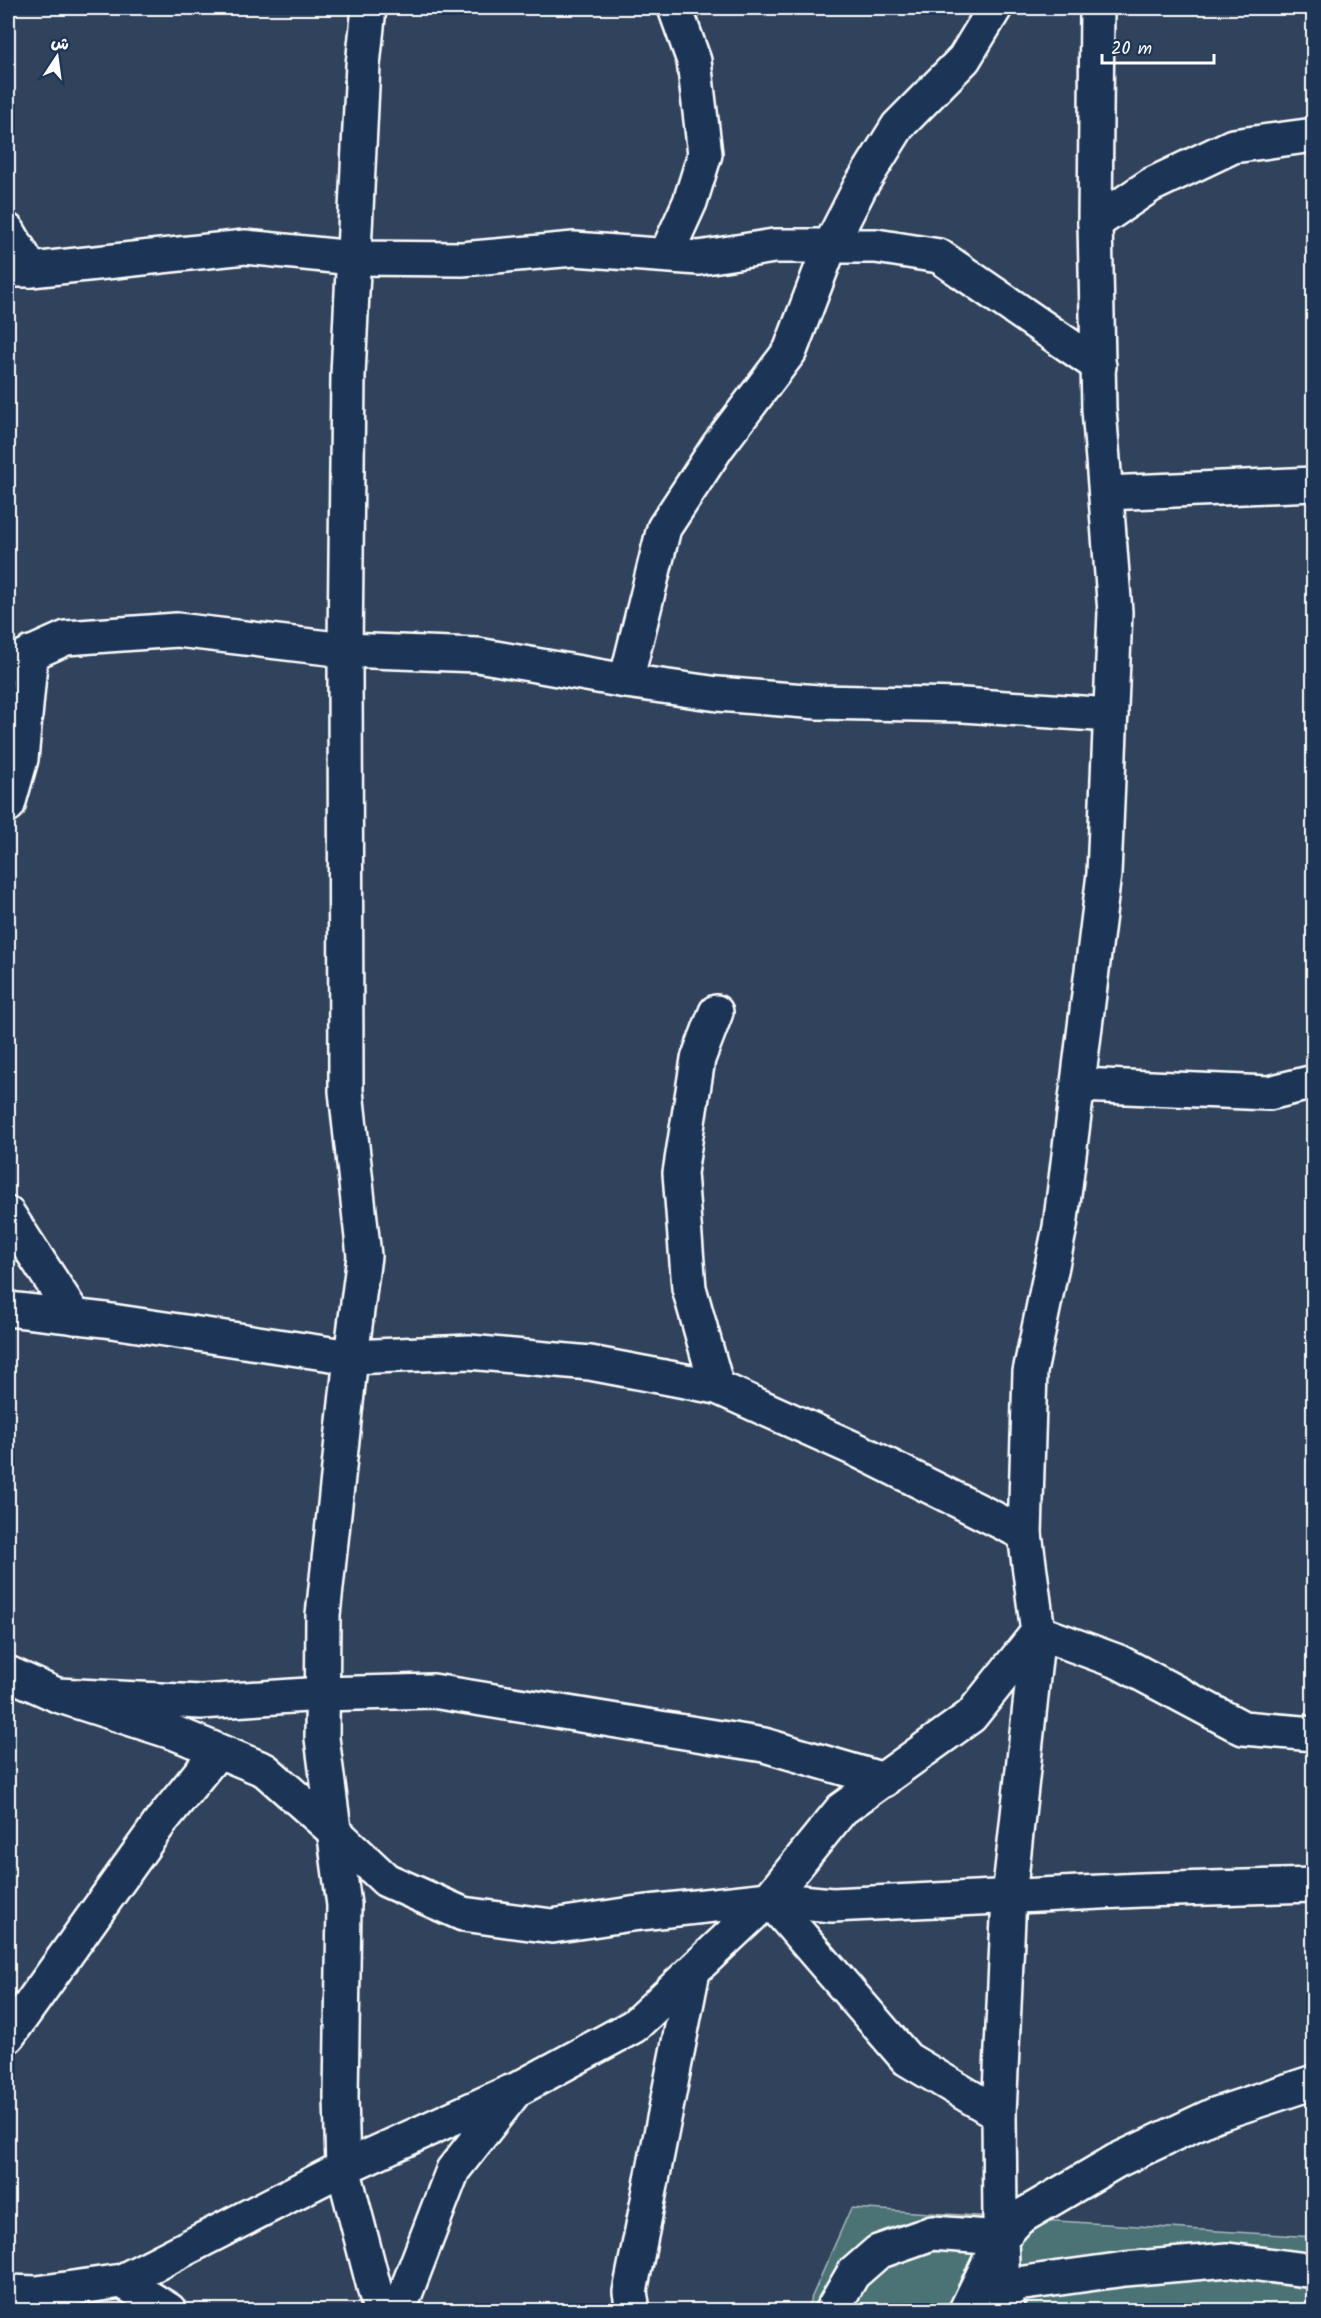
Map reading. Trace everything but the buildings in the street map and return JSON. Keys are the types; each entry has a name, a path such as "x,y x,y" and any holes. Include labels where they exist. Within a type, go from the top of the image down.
{"street":[{"path":"369,8 363,65 348,375 345,650 346,1090 364,1256 323,1616 322,1738 344,1905 341,2097 343,2168 380,2310"},
{"path":"666,255 690,202 705,154 694,61 675,8"},
{"path":"626,681 664,528 718,446 790,351 831,246 860,187 898,126 964,59 995,8"},
{"path":"1097,8 1095,223 1099,409 1115,612 1104,874 1060,1227 1030,1372 1024,1534 1038,1632 1008,1897 999,2114 1001,2238 1005,2298 1125,2269 1228,2260 1314,2271"},
{"path":"1095,223 1151,185 1233,146 1314,135"},
{"path":"8,231 19,270 245,247 354,258 462,259 574,249 699,258 774,246 876,246 939,256 1099,366"},
{"path":"1106,493 1314,484"},
{"path":"8,805 21,759 19,659 66,638 177,630 345,650 478,655 626,681 718,694 818,702 963,705 1110,715"},
{"path":"716,1012 698,1059 680,1173 689,1288 717,1388"},
{"path":"1269,1093 1314,1082"},
{"path":"1079,1085 1269,1093 1314,1100"},
{"path":"8,1214 75,1317"},
{"path":"8,1309 254,1341 351,1357 469,1352 590,1363 717,1388 857,1450 1024,1534"},
{"path":"1038,1632 1119,1662 1243,1728 1314,1734"},
{"path":"8,2292 38,2293 122,2281 343,2168 516,2090 634,2026 769,1899 842,1809 971,1716 1038,1632"},
{"path":"8,1673 57,1695 175,1733 265,1770 334,1830 386,1880 463,1914 552,1926 631,1914 769,1899 832,1905 1314,1885"},
{"path":"57,1695 201,1702 322,1694 433,1691 764,1745 884,1780"},
{"path":"8,2036 162,1820 218,1751"},
{"path":"769,1899 907,2059 999,2114"},
{"path":"633,2310 630,2292 693,1971"},
{"path":"966,2310 1001,2238 1019,2218 1116,2161 1214,2115 1314,2082"},
{"path":"399,2310 453,2170 516,2090"},
{"path":"832,2310 852,2274 878,2252 932,2233 1001,2238"},
{"path":"122,2281 169,2310"}],"green space":[{"path":"851,2208 1313,2237 1313,2310 806,2310"}]}
